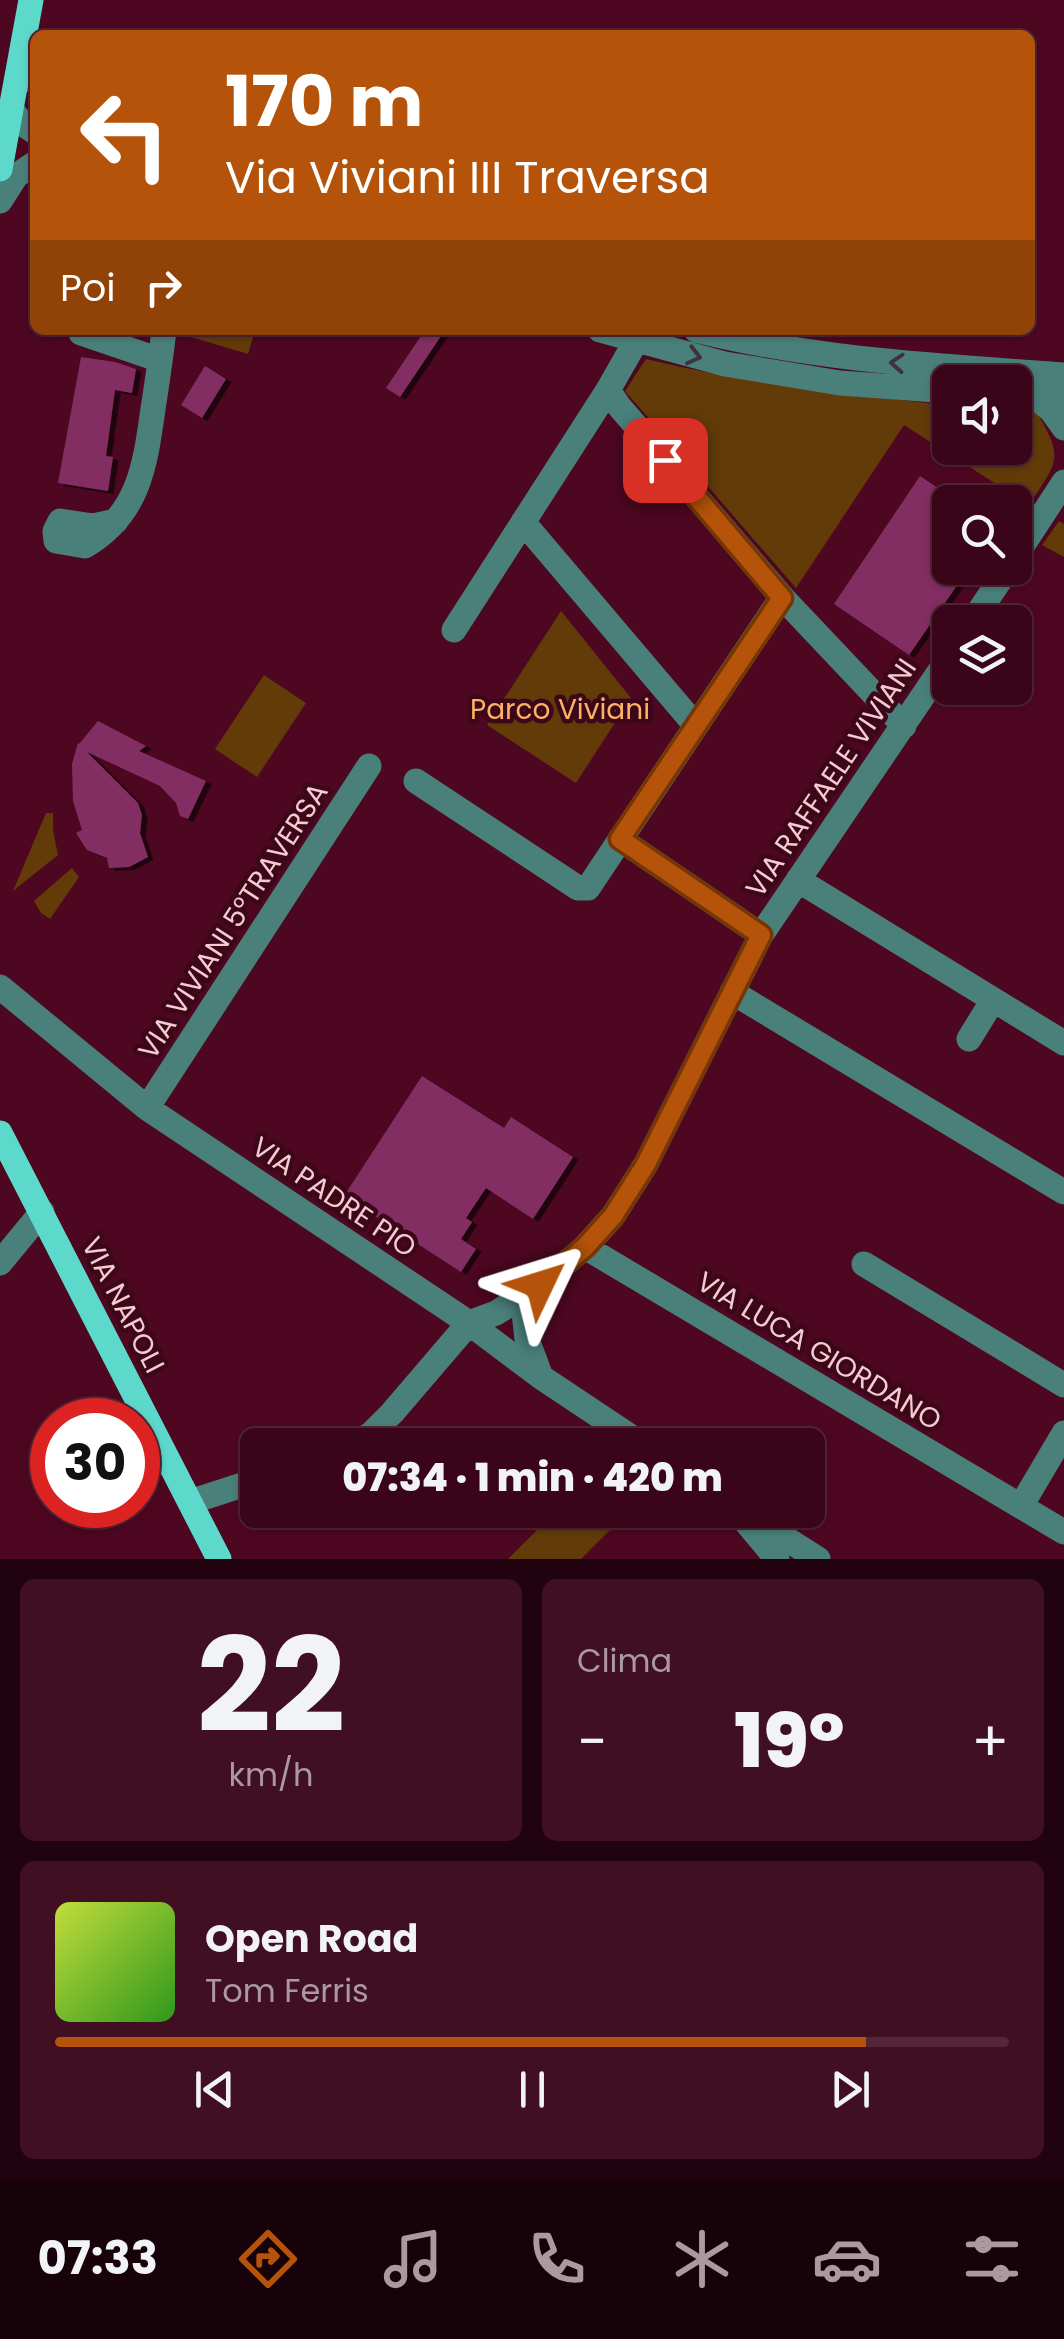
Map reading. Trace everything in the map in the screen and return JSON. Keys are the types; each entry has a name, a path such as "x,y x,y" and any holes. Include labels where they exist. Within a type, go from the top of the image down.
{"main road":[{"path":"0,167 23,109 22,51 31,0"},
{"name":"VIA NAPOLI","path":"0,1133 219,1559"}],"street":[{"path":"22,51 30,70"},
{"path":"0,201 16,176 30,167"},
{"path":"87,335 160,360"},
{"path":"116,521 136,490 146,464 163,335"},
{"path":"616,335 725,364 840,383 932,390"},
{"path":"716,335 844,358 1064,375"},
{"path":"454,630 636,341"},
{"path":"608,390 782,598 904,726"},
{"path":"1032,396 1064,398"},
{"path":"1032,400 1051,410 1064,428"},
{"path":"1032,531 1064,482"},
{"path":"524,522 696,726"},
{"path":"416,781 578,888 588,888 782,598"},
{"name":"VIA RAFFAELE VIVIANI","path":"376,1428 469,1323 496,1313 540,1285 585,1247 613,1216 646,1164 761,935 932,683"},
{"name":"VIA VIVIANI 5°TRAVERSA","path":"147,1108 369,766"},
{"path":"620,839 761,935"},
{"path":"798,880 1064,1043"},
{"name":"VIA PADRE PIO","path":"0,987 147,1108 469,1323 618,1428"},
{"path":"732,992 1064,1192"},
{"path":"969,1039 993,1000"},
{"path":"0,1263 42,1212"},
{"name":"VIA LUCA GIORDANO","path":"585,1247 1064,1532"},
{"path":"864,1264 1064,1385"},
{"path":"540,1285 524,1312 527,1339 541,1377"},
{"path":"1021,1506 1064,1433"},
{"path":"190,1502 240,1486"},
{"path":"750,1528 766,1555"},
{"path":"768,1528 818,1559"}],"green space":[{"path":"184,335 254,335 248,354"},
{"path":"646,359 797,387 932,403 932,443 904,425 796,588 625,391"},
{"path":"1032,413 1037,413 1054,450 1046,478 1032,500 1032,485 998,485 966,465 1032,465"},
{"path":"1059,521 1064,524 1064,557 1042,545"},
{"name":"Parco Viviani","path":"561,611 631,698 576,783 487,725"},
{"path":"264,675 306,703 257,777 215,749"},
{"path":"46,813 53,813 58,855 13,891"},
{"path":"72,868 79,877 50,919 34,901"},
{"path":"539,1528 612,1528 581,1559 508,1559"}],"building":[{"path":"422,335 442,335 400,397 386,388"},
{"path":"81,357 136,369 132,393 115,390 106,456 113,457 108,491 58,483"},
{"path":"205,366 226,379 202,418 181,405"},
{"path":"920,476 934,485 932,585 957,585 943,605 932,605 932,622 909,655 834,604"},
{"path":"98,721 146,746 139,751 206,781 188,819 180,816 176,803 160,786 87,752 138,803 142,815 140,833 148,857 129,867 109,868 107,858 87,850 76,833 82,830 73,801 72,764 78,743"},
{"path":"422,1076 504,1128 511,1117 573,1157 533,1219 486,1188 466,1218 472,1222 461,1239 476,1249 461,1272 344,1196"}],"route":[{"path":"540,1285 585,1247 613,1216 646,1164 761,935 620,839 782,598 665,460"}]}
